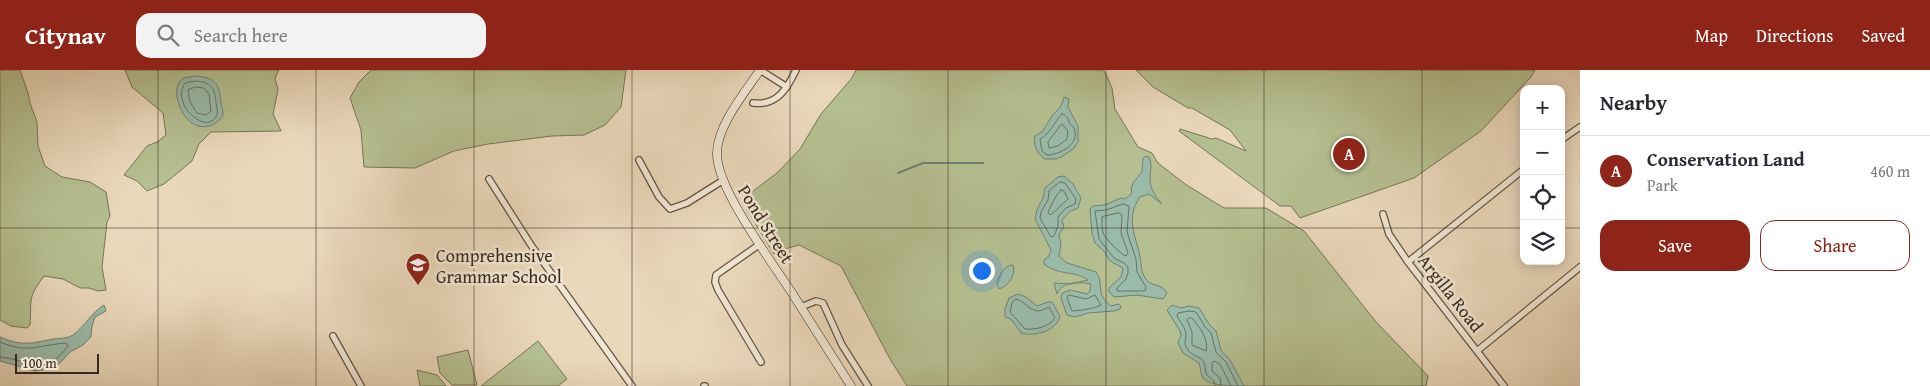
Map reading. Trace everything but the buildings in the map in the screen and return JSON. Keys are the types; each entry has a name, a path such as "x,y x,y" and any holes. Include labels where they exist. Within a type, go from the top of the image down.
{"street":[{"path":"760,70 787,87"},
{"name":"Pond Street","path":"760,70 733,112 719,140 717,162 722,181 851,386"},
{"path":"753,103 760,104 773,101 782,95 796,70"},
{"path":"1565,137 1580,127"},
{"path":"639,160 659,197 670,209 687,203 722,181"},
{"path":"1408,262 1520,172"},
{"path":"489,179 531,245 632,386"},
{"name":"Argilla Road","path":"1383,214 1389,234 1408,262 1504,386"},
{"path":"760,244 716,275 715,282 761,362"},
{"path":"1477,351 1580,267"},
{"path":"801,307 816,301 823,303 842,345 868,386"},
{"path":"333,336 361,386"}],"shaded area":[{"path":"0,70 20,70 37,122 38,146 45,166 62,177 90,182 106,192 110,216 107,222 102,267 106,290 98,291 80,288 63,279 44,276 33,294 30,325 27,328 11,326 0,320"},
{"path":"125,70 279,70 275,78 278,90 273,114 281,131 211,132 199,144 192,161 164,184 147,191 137,181 124,175 147,146 157,142 166,135 163,113 132,87"},
{"path":"371,70 626,70 621,107 605,125 584,135 552,136 488,144 454,151 415,168 364,167 361,130 350,98 359,82"},
{"path":"856,70 1102,70 1105,72 1112,88 1115,109 1138,147 1152,153 1158,163 1185,184 1224,208 1266,208 1304,231 1376,322 1428,376 1426,386 907,386 890,359 841,266 799,245 774,254 747,210 744,198 777,173 800,149 821,114 852,78"},
{"path":"1136,70 1535,70 1531,77 1524,85 1520,85 1520,89 1481,131 1414,178 1300,218 1291,206 1280,206 1179,131 1180,129 1212,139 1216,138 1246,151 1230,130 1153,87"},
{"path":"538,341 567,379 558,386 481,386"},
{"path":"468,350 477,385 452,385 440,373 437,357"},
{"path":"417,370 437,375 446,386 420,386"}],"water":[{"path":"196,76 212,80 219,91 223,114 212,125 201,127 192,123 180,107 177,88 180,81 183,78"},
{"path":"1064,97 1069,99 1068,107 1078,126 1078,142 1074,148 1063,156 1056,159 1045,159 1036,149 1035,136 1042,132 1061,106"},
{"path":"1149,157 1151,163 1150,182 1152,189 1162,204 1149,194 1140,197 1133,212 1133,227 1144,276 1148,282 1162,287 1167,293 1163,299 1137,295 1114,297 1109,292 1109,288 1121,277 1123,268 1110,261 1104,251 1095,243 1092,233 1090,209 1093,206 1105,205 1121,198 1125,199 1132,193 1133,183 1142,172 1143,158"},
{"path":"1064,176 1073,184 1081,198 1078,208 1069,212 1062,220 1064,227 1059,234 1061,244 1059,256 1067,263 1096,272 1099,277 1103,297 1111,306 1119,304 1121,306 1120,309 1088,313 1075,317 1067,315 1061,298 1062,293 1070,290 1087,294 1090,291 1091,284 1074,283 1088,280 1078,275 1049,268 1044,264 1044,260 1049,256 1051,250 1035,219 1037,210 1043,198 1045,188 1058,177"},
{"path":"1013,265 1014,269 1011,280 999,289 997,283 1001,274 1007,267"},
{"path":"1054,283 1069,284 1059,290 1057,294"},
{"path":"1018,294 1026,297 1037,306 1052,302 1060,316 1058,321 1044,332 1021,333 1011,319 1005,317 1005,309 1009,298"},
{"path":"104,305 106,311 95,317 91,337 83,345 70,352 60,363 48,369 35,371 0,361 0,337 15,342 27,343 68,337 73,335"},
{"path":"1172,305 1181,308 1189,306 1199,308 1216,331 1221,350 1230,360 1244,386 1216,384 1203,378 1199,363 1183,353 1178,343 1181,335 1180,331 1167,310"}],"waterway":[{"path":"898,173 923,163 983,163"}],"place":[{"name":"Conservation Land","path":"1349,154"},
{"name":"Comprehensive Grammar School","path":"418,286"}]}
